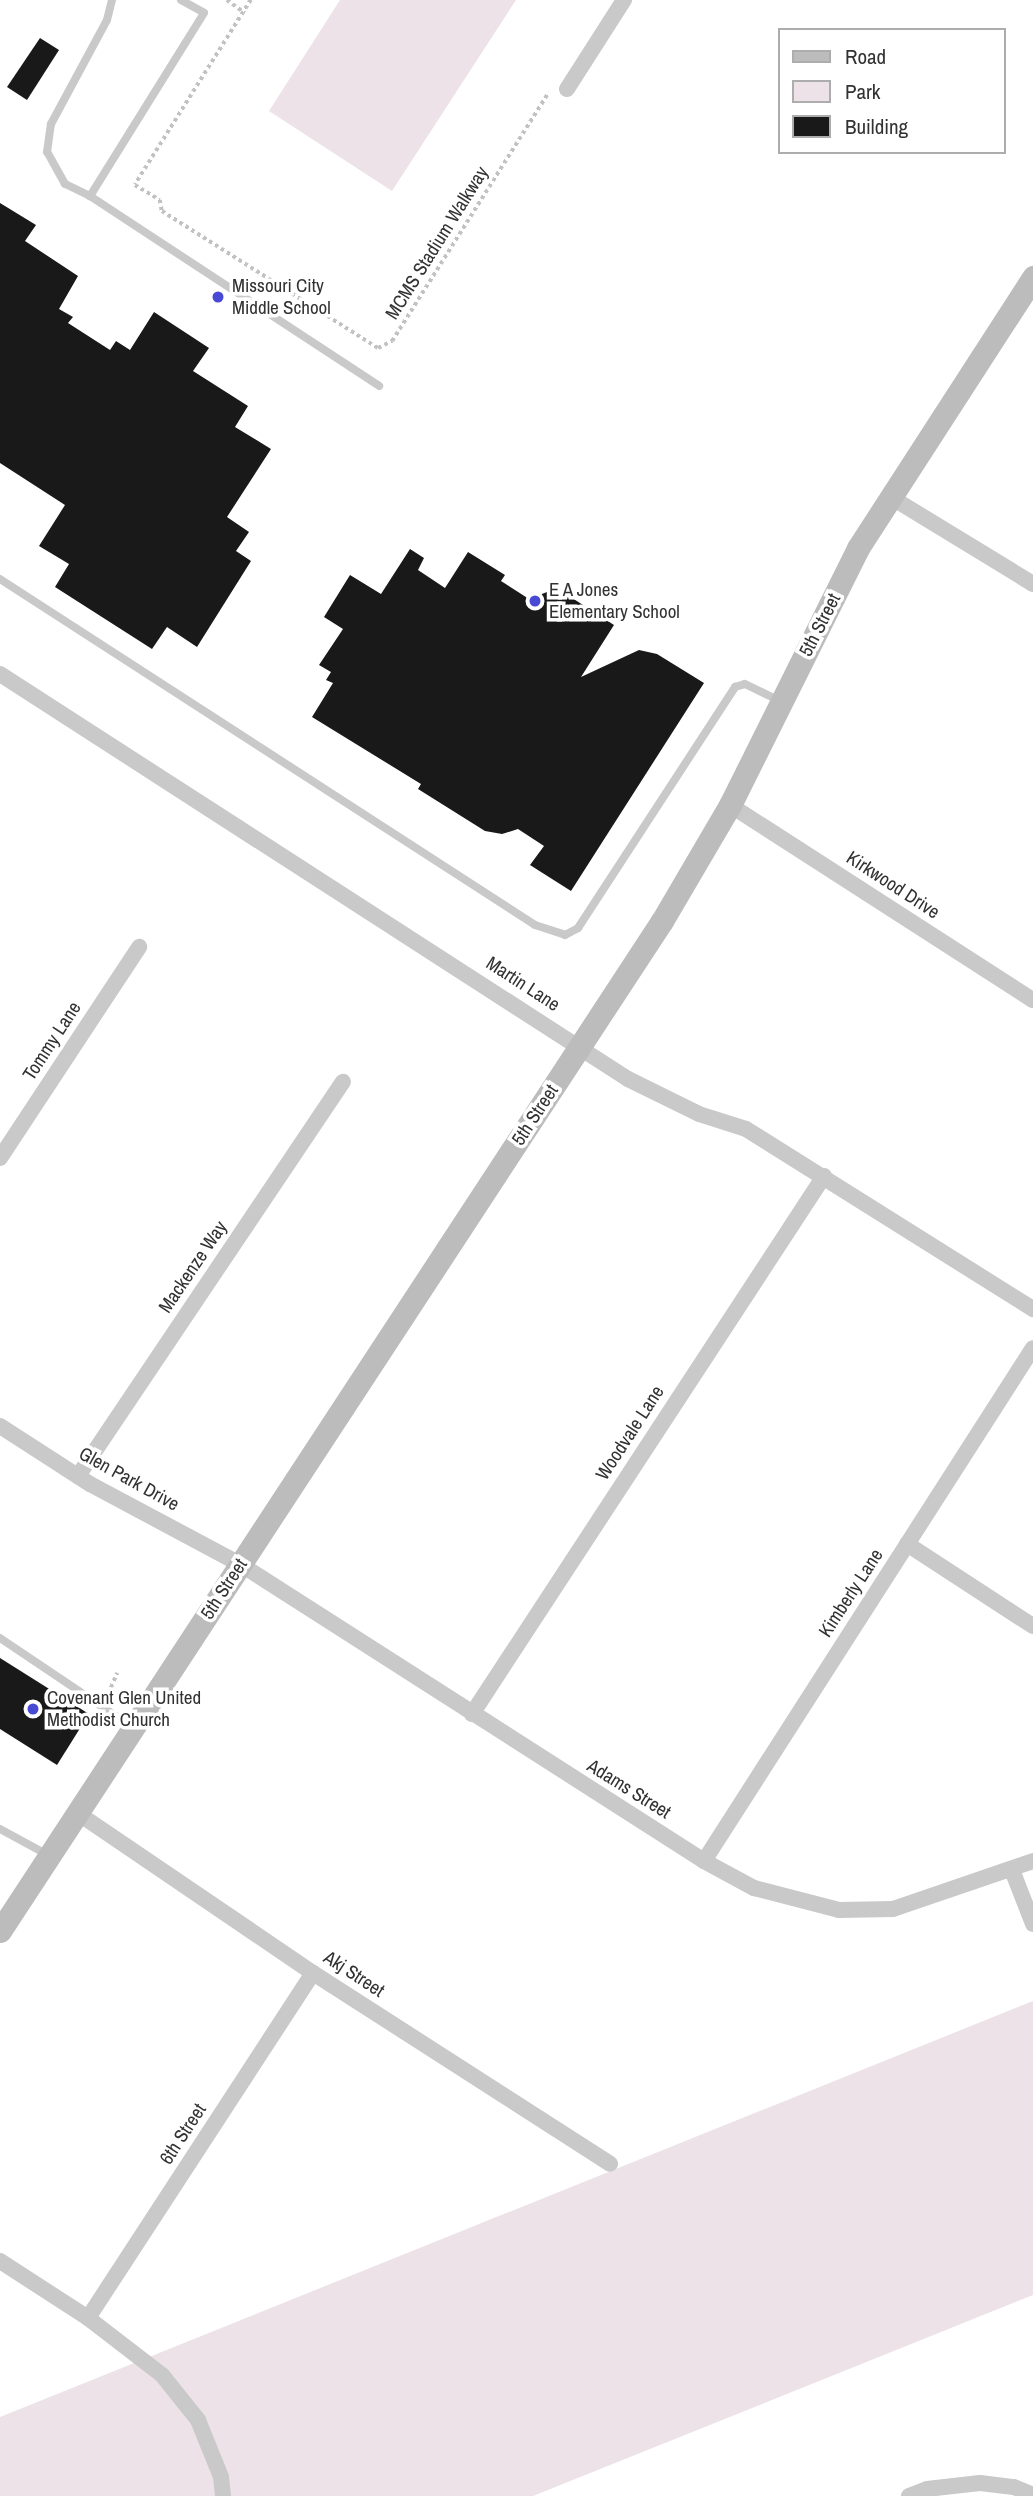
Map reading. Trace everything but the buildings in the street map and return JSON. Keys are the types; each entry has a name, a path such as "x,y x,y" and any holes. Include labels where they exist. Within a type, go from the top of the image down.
{"main road":[{"name":"5th Street","path":"0,1931 662,921 730,804 890,496 1033,276"}],"street":[{"path":"559,88 624,0"},
{"path":"890,496 1033,583"},
{"name":"Martin Lane","path":"0,674 628,1079 699,1114 746,1129 1033,1309"},
{"name":"Kirkwood Drive","path":"730,804 1033,1000"},
{"name":"Tommy Lane","path":"0,1158 139,947"},
{"name":"Mackenze Way","path":"78,1476 343,1082"},
{"name":"Woodvale Lane","path":"472,1714 824,1176"},
{"name":"Kimberly Lane","path":"704,1861 1033,1348"},
{"name":"Glen Park Drive","path":"0,1426 78,1476 240,1564"},
{"path":"907,1544 1033,1626"},
{"name":"Adams Street","path":"240,1564 704,1861 754,1888 839,1910 893,1909 1033,1861"},
{"name":"Akj Street","path":"79,1814 313,1973 610,2164"},
{"path":"1012,1870 1033,1924"},
{"name":"6th Street","path":"88,2318 313,1973"},
{"path":"0,2261 88,2318 162,2375 198,2420 221,2477 223,2496"},
{"path":"909,2496 928,2488 980,2483 1014,2487 1033,2495"}],"lane":[{"path":"112,0 107,20 51,124 47,152 65,184 90,196 379,386"},
{"path":"90,196 204,13 181,0"},
{"path":"0,579 535,925 565,935 578,928 735,687 745,684 782,702"},
{"path":"0,1638 134,1728"},
{"path":"0,1829 51,1856"}],"path":[{"path":"226,0 245,13"},
{"name":"MCMS Stadium Walkway","path":"251,0 135,184 160,200 162,211 378,348 392,341 559,88"},
{"path":"103,1707 117,1673"}],"green space":[{"path":"340,0 516,0 392,191 269,111"},
{"path":"1033,2001 1033,2295 533,2496 0,2496 0,2417"}],"place":[{"name":"Missouri City Middle School","path":"218,297"},
{"name":"E A Jones Elementary School","path":"535,601"},
{"name":"Covenant Glen United Methodist Church","path":"33,1709"}]}
